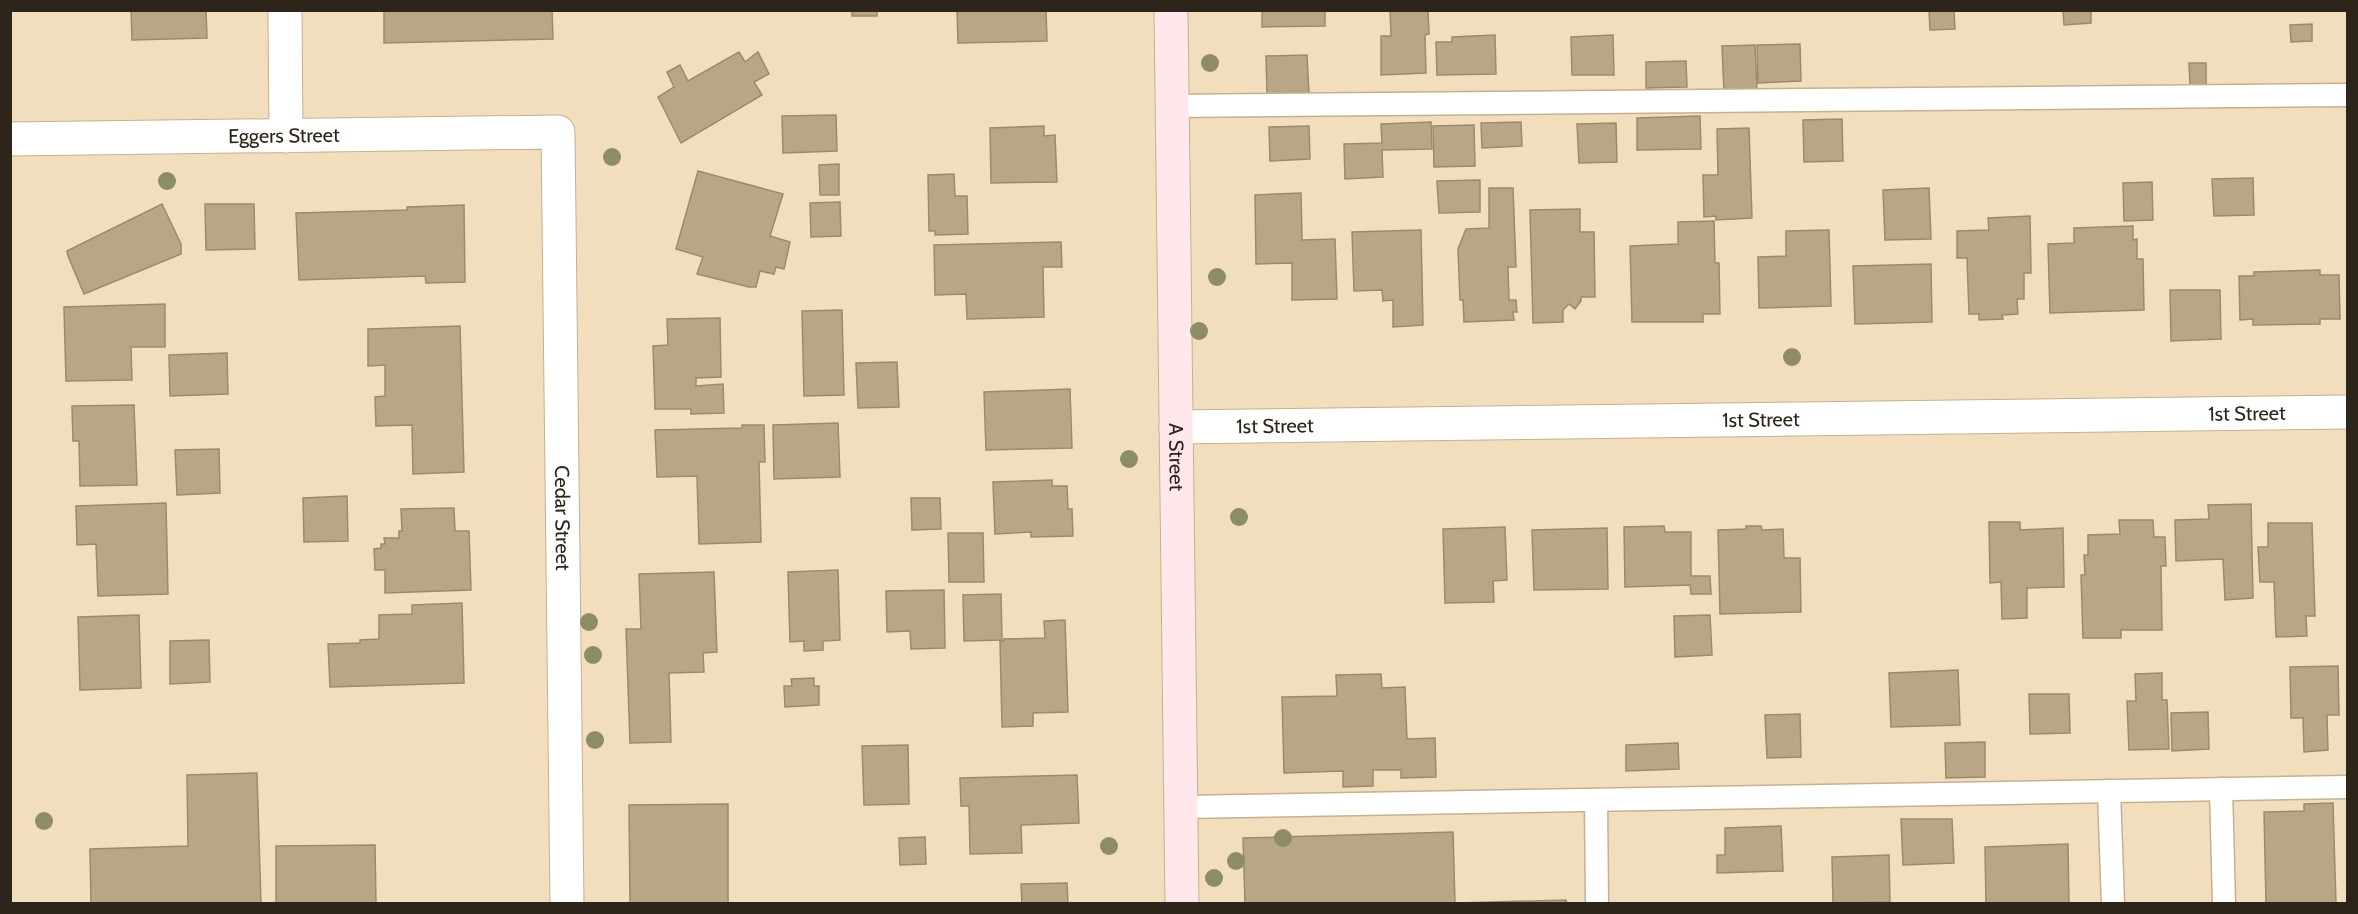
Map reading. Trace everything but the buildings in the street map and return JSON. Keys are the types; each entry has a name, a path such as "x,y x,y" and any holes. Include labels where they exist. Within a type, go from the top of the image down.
{"street":[{"path":"285,10 286,136"},
{"name":"A Street","path":"1171,10 1182,903"},
{"name":"Eggers Street","path":"10,139 558,132"},
{"name":"Cedar Street","path":"558,132 567,903"},
{"name":"1st Street","path":"1176,427 2348,412"}],"lane":[{"path":"1172,106 2348,95"},
{"path":"1181,807 2348,787"},
{"path":"2222,789 2224,903"},
{"path":"2109,791 2112,903"},
{"path":"1596,800 1597,903"}]}
